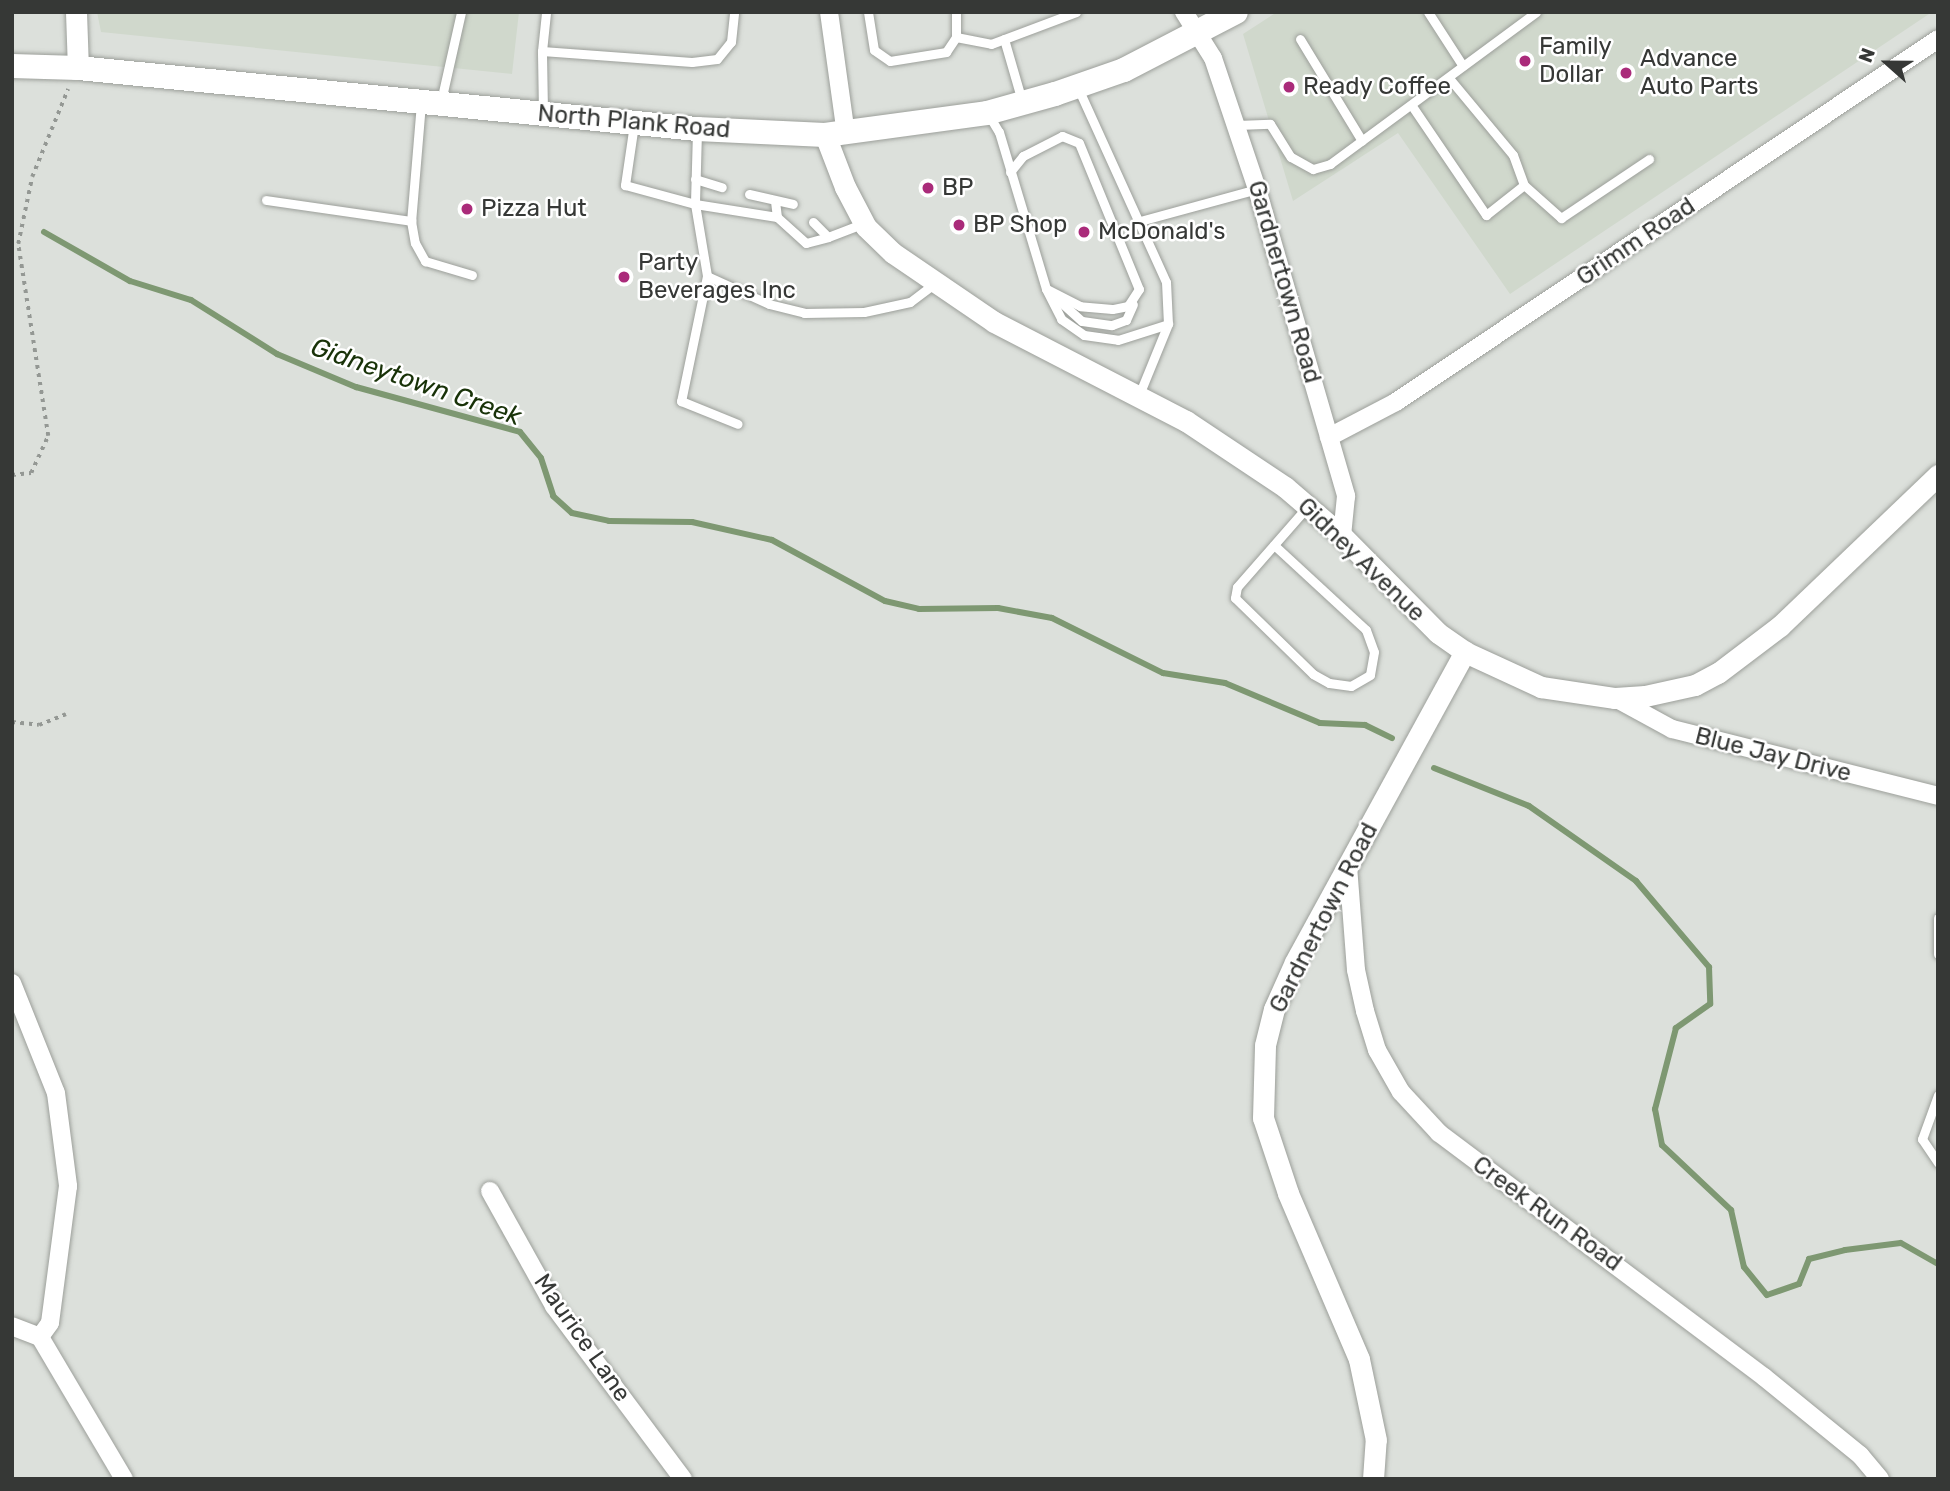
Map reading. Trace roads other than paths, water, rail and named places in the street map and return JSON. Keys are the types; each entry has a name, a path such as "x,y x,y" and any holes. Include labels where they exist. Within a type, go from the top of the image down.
{"main road":[{"name":"North Plank Road","path":"12,66 78,68 697,129 836,135 988,113 1023,103 1077,86 1200,33 1236,12"}],"street":[{"path":"76,12 78,68"},
{"path":"829,12 836,135"},
{"name":"Gardnertown Road","path":"1184,12 1200,33 1237,125 1258,189 1346,496 1342,536"},
{"name":"Grimm Road","path":"1329,437 1396,402 1938,38"},
{"name":"Gidney Avenue","path":"836,135 845,187 864,223 934,284 994,322 1186,421 1307,507 1342,536 1407,606 1465,652 1541,687 1615,698 1696,685 1718,673 1780,626 1938,475"},
{"name":"Gardnertown Road","path":"1373,1479 1376,1440 1359,1359 1288,1193 1263,1118 1265,1045 1274,1009 1348,866 1465,652"},
{"name":"Blue Jay Drive","path":"1615,698 1672,729 1938,796"},
{"name":"Creek Run Road","path":"1348,866 1356,970 1365,1011 1377,1050 1401,1092 1438,1133 1764,1377 1860,1455 1880,1479"},
{"path":"12,983 56,1093 68,1186 50,1323 40,1337"},
{"name":"Maurice Lane","path":"491,1191 554,1306 683,1479"},
{"path":"12,1326 40,1337 124,1479"}],"lane":[{"path":"461,12 431,102 411,221 425,261 472,275"},
{"path":"543,113 542,51 546,12"},
{"path":"542,51 692,62 717,59 731,42 734,12"},
{"path":"868,12 874,50 890,61 946,52 956,37 956,12"},
{"path":"956,37 979,44 1004,39 1076,12"},
{"path":"1429,12 1463,66"},
{"path":"1237,125 1270,124 1291,157 1313,169 1330,164 1536,12"},
{"path":"1004,39 1023,103"},
{"path":"1300,39 1362,141"},
{"path":"1449,78 1513,155 1524,185 1561,218 1649,159"},
{"path":"1077,86 1166,282 1168,324 1138,396"},
{"path":"1412,106 1486,215 1524,185"},
{"path":"988,113 999,132 1046,289 1061,320 1084,335 1118,340 1168,324"},
{"path":"634,122 625,186 695,204 777,217 806,243 864,223"},
{"path":"697,129 695,204 707,276 681,401 738,424"},
{"path":"1010,173 1023,156 1049,141 1062,136 1079,143 1139,289 1126,320 1112,325 1082,321 1046,289"},
{"path":"695,179 722,187"},
{"path":"1140,221 1258,189"},
{"path":"749,194 793,204"},
{"path":"267,200 411,221"},
{"path":"775,201 777,217"},
{"path":"813,222 828,237"},
{"path":"707,276 769,304 804,313 864,312 899,304 934,284"},
{"path":"1046,289 1080,306 1112,309 1128,306 1139,289"},
{"path":"1274,545 1366,631 1374,652 1370,675 1351,686 1329,683 1314,674 1235,598 1237,587 1307,507"},
{"path":"1938,918 1938,954"},
{"path":"1938,1095 1922,1139 1938,1163"}],"waterway":[{"name":"Gidneytown Creek","path":"44,232 130,281 191,300 277,354 356,387 520,432 541,458 553,496 572,513 609,521 692,522 772,540 885,601 919,609 998,608 1052,618 1163,673 1225,683 1320,723 1365,725 1392,738"},
{"name":"Gidneytown Creek","path":"1434,768 1529,806 1636,881 1709,967 1710,1004 1676,1028 1655,1109 1662,1145 1731,1210 1744,1267 1767,1295 1799,1284 1809,1259 1845,1250 1901,1243 1938,1264"}],"place":[{"name":"Family Dollar","path":"1525,61"},
{"name":"Advance Auto Parts","path":"1626,73"},
{"name":"Ready Coffee","path":"1289,87"},
{"name":"BP","path":"928,188"},
{"name":"Pizza Hut","path":"467,209"},
{"name":"BP Shop","path":"959,225"},
{"name":"McDonald's","path":"1084,232"},
{"name":"Party Beverages Inc","path":"624,277"}]}
